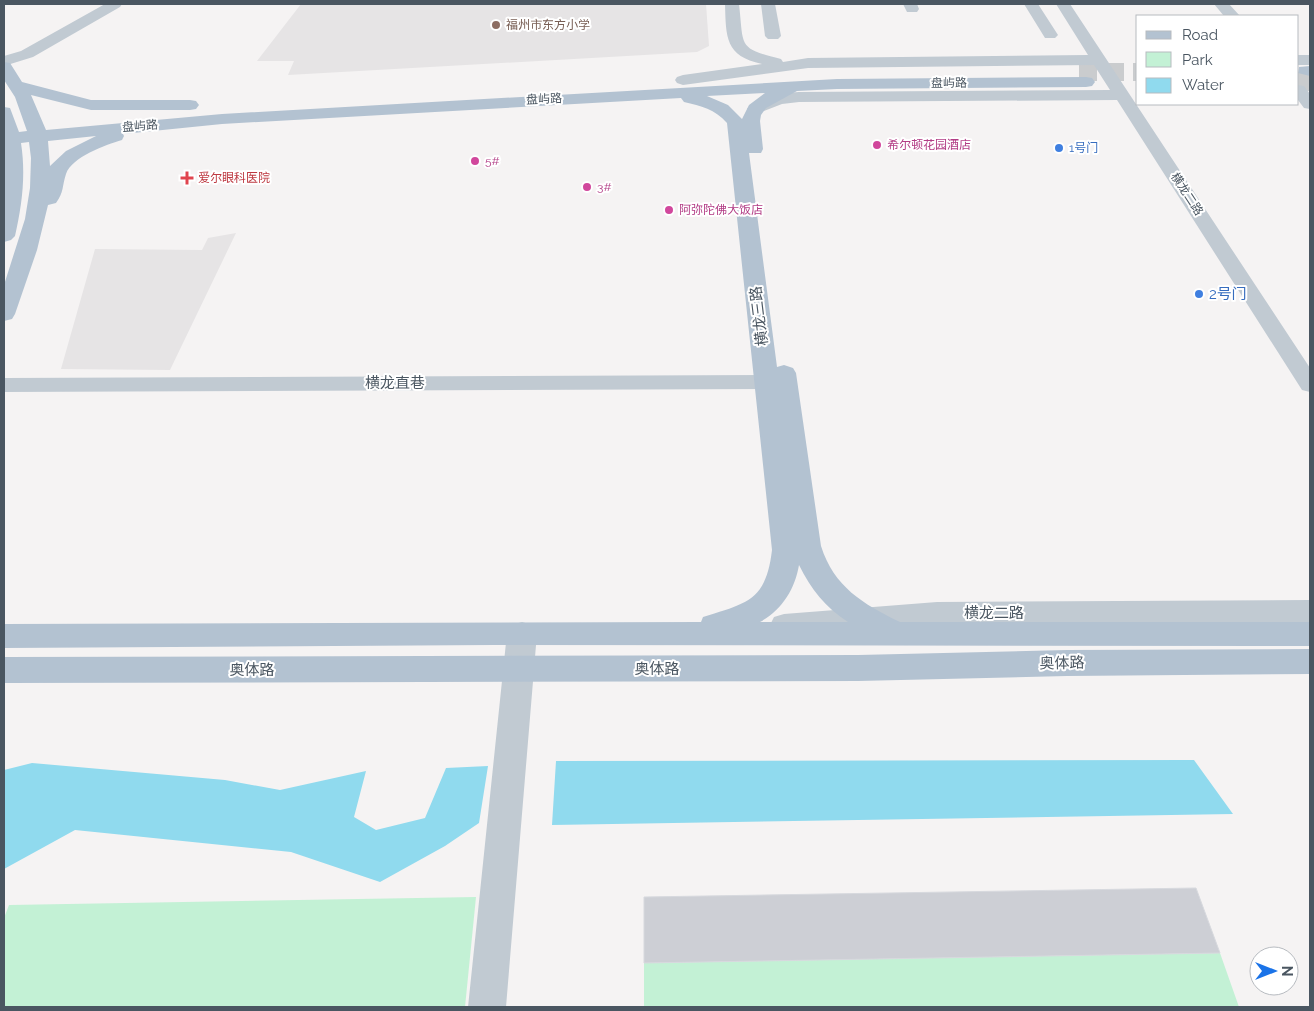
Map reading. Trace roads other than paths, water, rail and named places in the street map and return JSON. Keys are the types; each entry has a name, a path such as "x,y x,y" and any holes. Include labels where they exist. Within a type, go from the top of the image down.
{"main road":[{"path":"4,66 25,96 41,154 42,177 37,214 30,245 4,314"},
{"name":"盘屿路","path":"6,128 35,129 171,123 551,99 796,86 1083,77 845,74 683,80 217,107 35,129"},
{"path":"19,86 91,105 136,106 173,104 217,107"},
{"path":"756,109 772,96 796,86"},
{"name":"横龙三路","path":"551,99 689,98 718,105 733,118 737,129 776,382 810,558 822,582 849,609 899,635"},
{"name":"横龙三路","path":"679,633 748,616 762,607 774,596 781,583 786,550 776,382 751,127 751,117 756,109"},
{"path":"37,214 55,192 56,173 73,156 102,140 171,123"},
{"path":"4,236 8,191 15,156 6,128"},
{"name":"奥体路","path":"4,636 522,633 899,635 1310,634"},
{"name":"奥体路","path":"4,670 858,668 1068,663 1310,661"}],"street":[{"path":"4,61 27,54 115,4"},
{"path":"683,80 715,68 728,58 730,46 725,4"},
{"path":"732,4 737,46 741,53 770,67 789,71 845,74"},
{"path":"768,4 773,36"},
{"path":"1031,4 1050,35"},
{"name":"横龙二路","path":"1063,4 1310,385"},
{"path":"1221,4 1231,15"},
{"path":"746,56 776,62 808,63 1100,60"},
{"path":"683,80 808,63"},
{"path":"756,109 779,99 799,97 1123,95"},
{"name":"横龙直巷","path":"4,384 776,382"},
{"name":"横龙二路","path":"679,633 937,613 1310,611"},
{"path":"487,1007 522,633"}],"water":[{"path":"1194,760 1233,814 552,825 556,761"},
{"path":"32,763 225,780 280,790 366,771 354,817 376,830 425,818 446,768 488,766 479,823 445,846 380,882 291,852 75,830 4,869 4,770"}],"tunnel":[{"path":"1079,72 1136,72"},
{"path":"1299,82 1310,82"}],"place":[{"name":"福州市东方小学","path":"496,25"},
{"name":"希尔顿花园酒店","path":"877,145"},
{"name":"1号门","path":"1059,148"},
{"name":"5#","path":"475,161"},
{"name":"爱尔眼科医院","path":"187,178"},
{"name":"3#","path":"587,187"},
{"name":"阿弥陀佛大饭店","path":"669,210"},
{"name":"2号门","path":"1199,294"}]}
